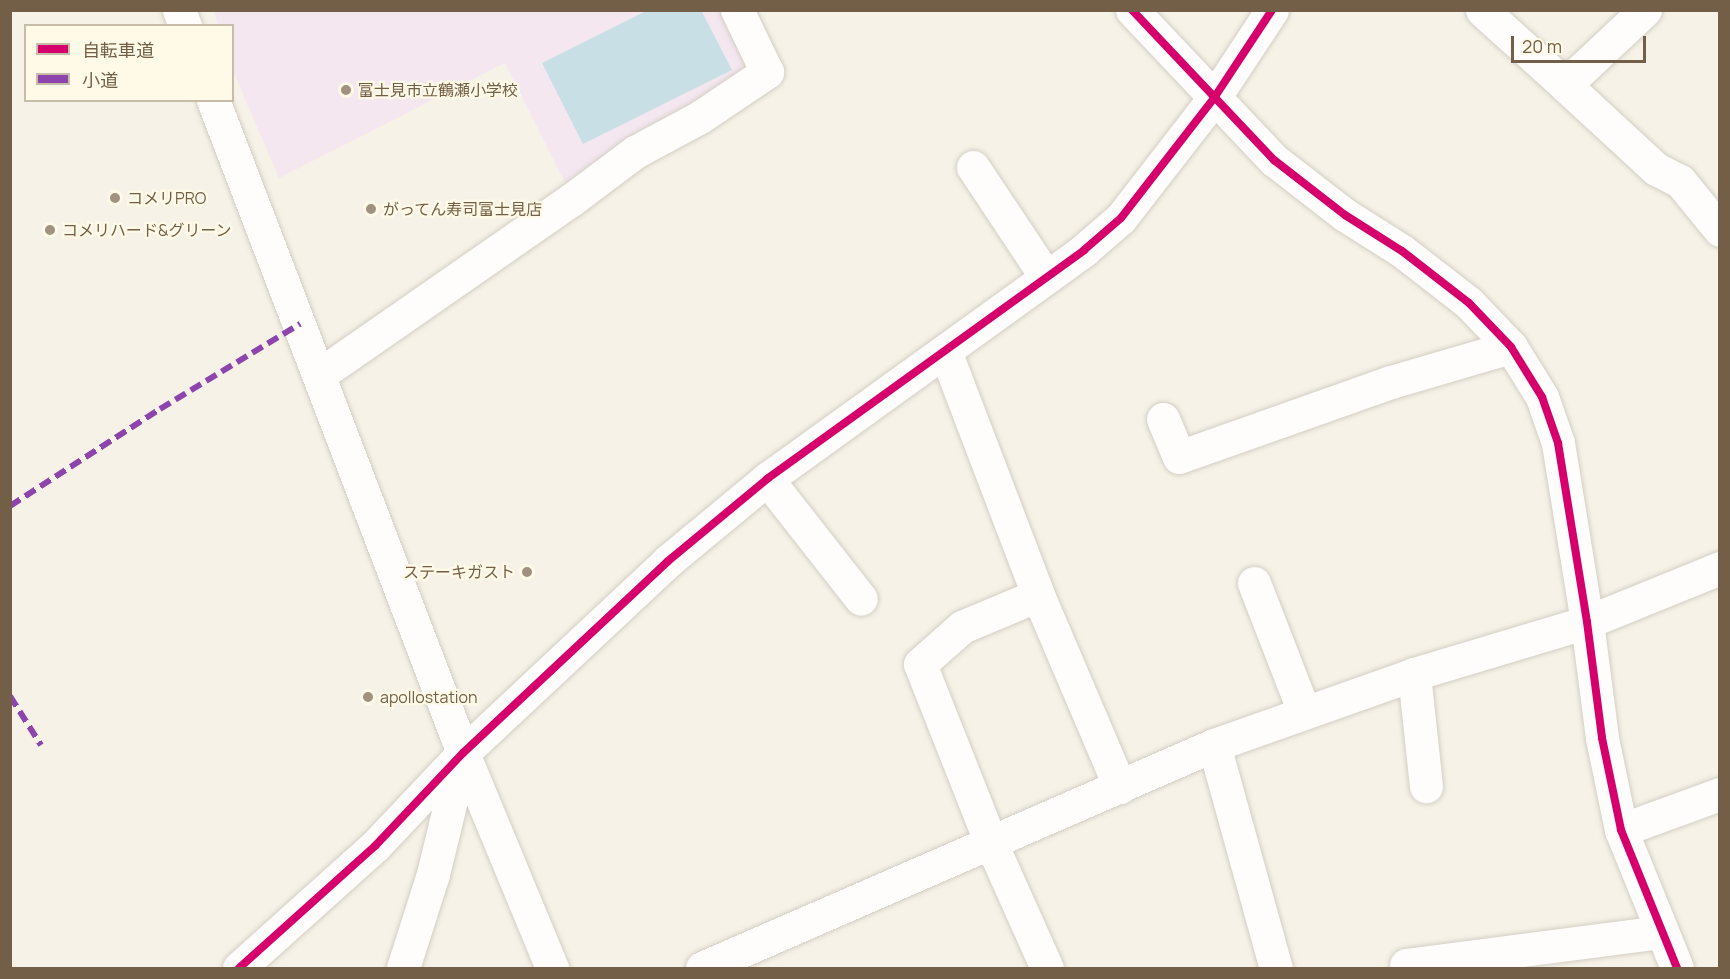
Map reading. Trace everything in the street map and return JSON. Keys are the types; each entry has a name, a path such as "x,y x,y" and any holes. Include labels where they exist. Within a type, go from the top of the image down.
{"street":[{"path":"319,375 571,200 635,152 700,117 767,72 737,10"},
{"path":"1132,10 1274,160 1345,215 1402,251 1469,303 1511,347 1542,397 1558,443 1587,622 1602,738 1621,830 1677,969"},
{"path":"239,969 375,846 463,753 668,561 767,479 1084,250 1121,218 1214,98 1272,10"},
{"path":"1482,10 1656,169 1680,181 1719,230"},
{"path":"1564,85 1645,10"},
{"path":"214,102 463,753 552,969"},
{"path":"973,166 1046,277"},
{"path":"1163,419 1179,457 1391,381 1511,347"},
{"path":"945,351 1038,595 1120,787"},
{"path":"767,479 861,599"},
{"path":"702,969 1214,745 1414,675 1587,622 1719,568"},
{"path":"1254,584 1304,712"},
{"path":"1038,595 962,627 920,664 991,843 1047,969"},
{"path":"1414,675 1426,786"},
{"path":"1214,745 1276,969"},
{"path":"403,969 433,874 463,753"},
{"path":"1621,830 1719,794"},
{"path":"1406,965 1661,932"}],"shaded area":[{"name":"富士見市立鶴瀬小学校","path":"214,11 720,11 747,61 745,73 627,140 565,183 505,63 279,178 234,73 234,24 218,24"}],"water":[{"path":"701,10 732,70 583,144 542,63 646,11"}],"marked path":[{"path":"10,506 160,409 300,324"},
{"path":"10,696 41,745"}],"cycle path":[{"path":"1132,10 1274,160 1345,215 1402,251 1469,303 1511,347 1542,397 1558,443 1587,622 1602,738 1621,830 1677,968"},
{"path":"239,968 375,846 463,753 668,561 767,479 1084,250 1121,218 1214,98 1272,10"}],"place":[{"name":"富士見市立鶴瀬小学校","path":"346,90"},
{"name":"コメリPRO","path":"115,198"},
{"name":"がってん寿司富士見店","path":"371,209"},
{"name":"コメリハード&グリーン","path":"50,230"},
{"name":"ステーキガスト","path":"527,572"},
{"name":"apollostation","path":"368,697"}]}
